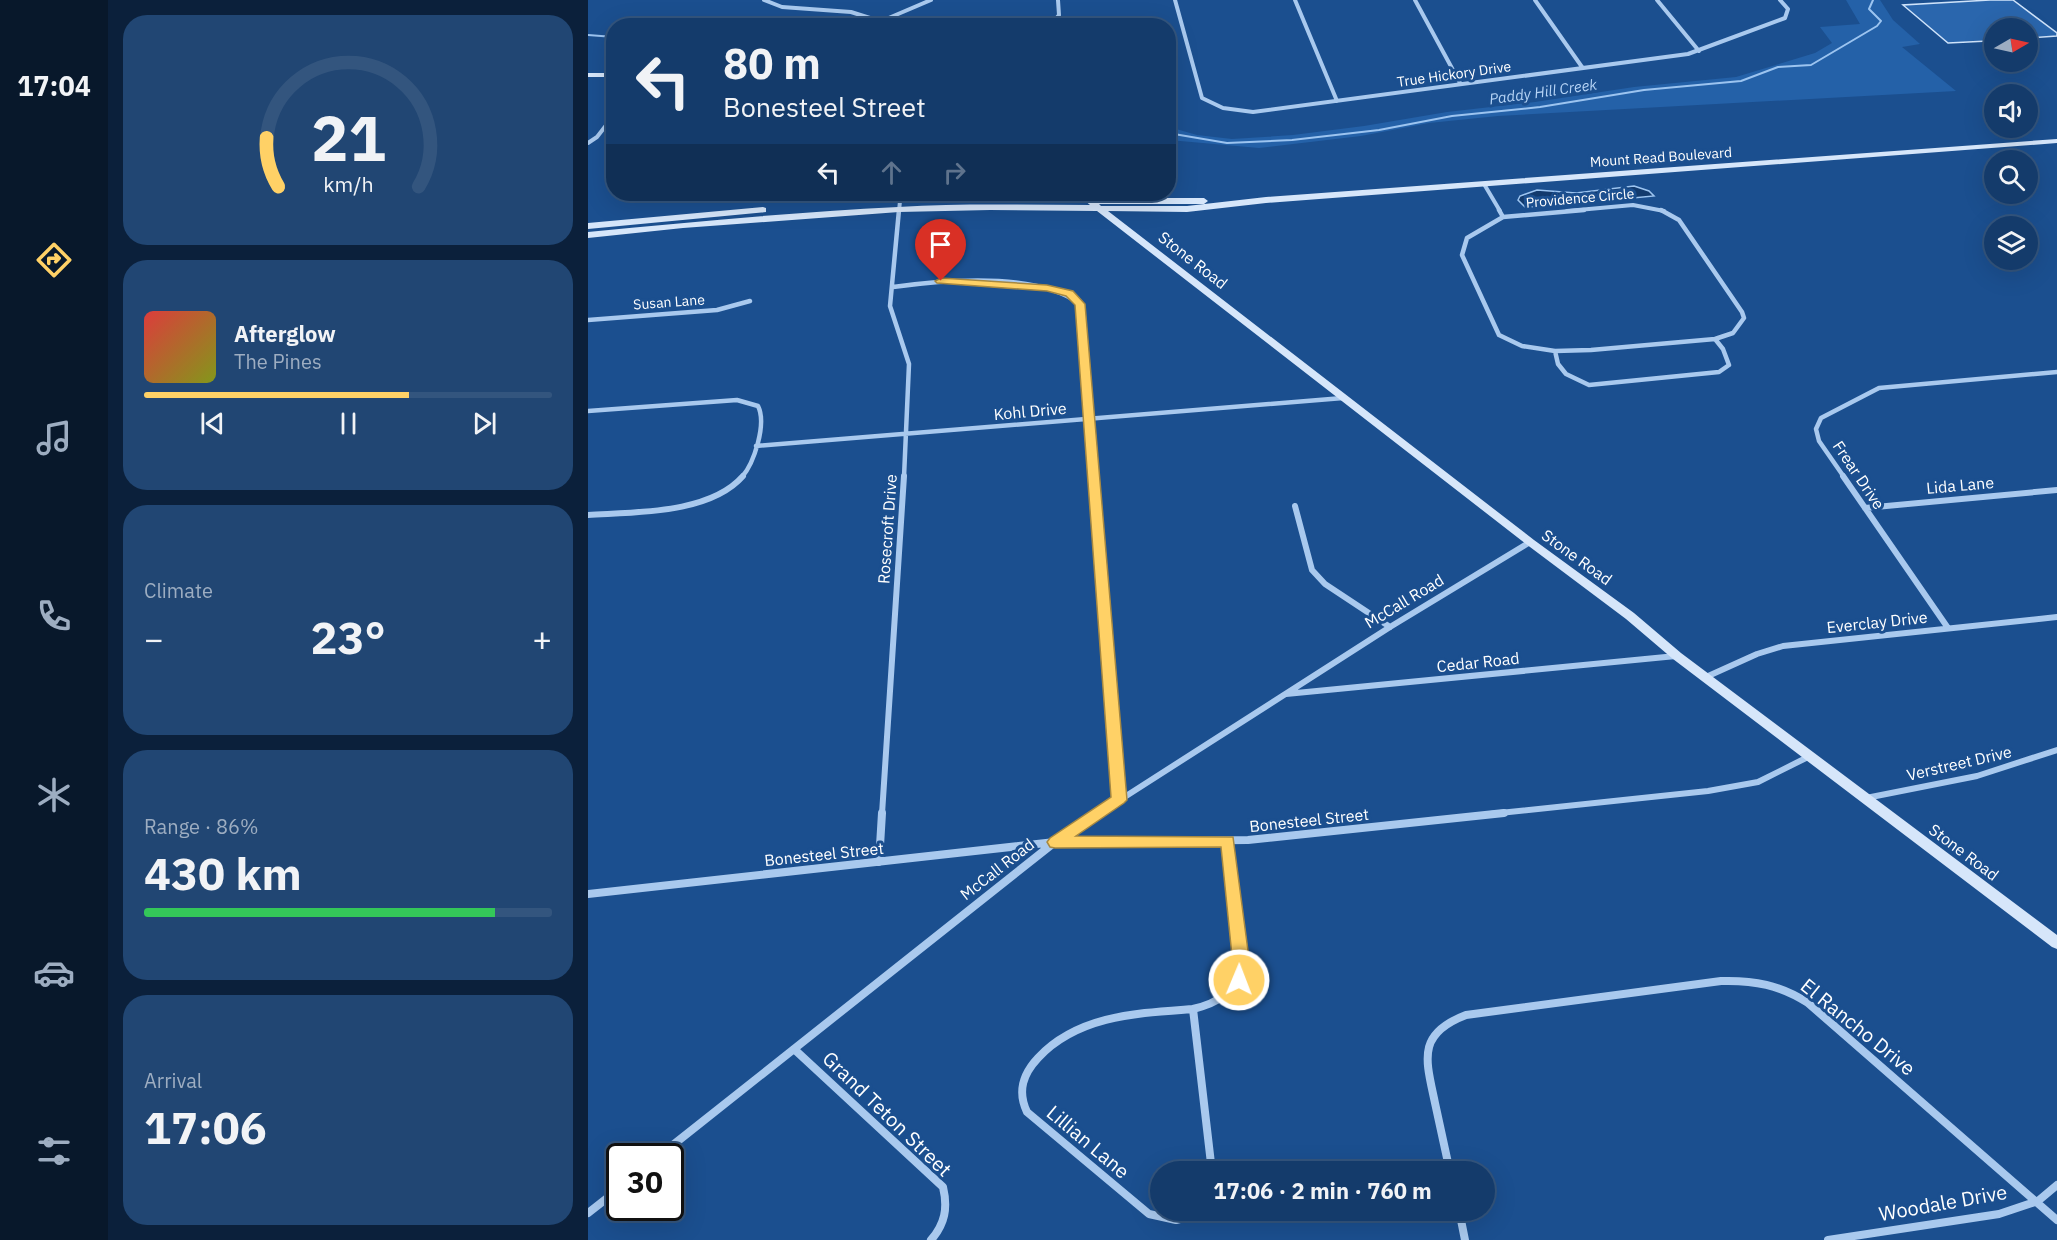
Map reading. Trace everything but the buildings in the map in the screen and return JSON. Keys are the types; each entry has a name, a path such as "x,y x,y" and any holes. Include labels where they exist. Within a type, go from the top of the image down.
{"main road":[{"path":"588,75 606,75"},
{"name":"Mount Read Boulevard","path":"588,235 900,205 1102,210 1175,209 1266,200 2057,141"},
{"name":"Mount Read Boulevard","path":"1176,201 1266,200"},
{"name":"Mount Read Boulevard","path":"588,224 975,201"},
{"name":"Stone Road","path":"1091,201 1530,542 1630,616 1677,656 2057,943"},
{"path":"1139,239 1134,230 1134,221 1148,213 1175,209"}],"street":[{"path":"764,0 782,7 851,12 875,18"},
{"path":"888,18 931,0"},
{"path":"1057,18 1059,15 1058,0"},
{"name":"True Hickory Drive","path":"1175,0 1199,93 1206,100 1223,108 1253,112 1700,51 1785,18 1788,9 1780,0"},
{"path":"1295,0 1337,101"},
{"path":"1415,0 1460,83"},
{"path":"1535,0 1582,66"},
{"path":"1657,0 1700,51"},
{"path":"588,143 597,137 606,125"},
{"name":"Providence Circle","path":"1484,184 1503,217"},
{"name":"Rosecroft Drive","path":"879,862 907,434 909,364 890,306 900,205"},
{"name":"Providence Circle","path":"1633,206 1647,206 1671,213 1684,226 1744,318 1742,326 1736,332 1715,339 1555,351 1522,346 1499,335 1462,255 1467,238 1503,217 1633,206"},
{"path":"893,287 958,281 1047,288 1070,293 1080,304 1119,800"},
{"name":"Susan Lane","path":"588,320 717,310 750,302"},
{"path":"1555,351 1559,366 1571,379 1588,385 1719,372 1729,365 1723,350 1715,339"},
{"name":"Frear Drive","path":"1948,628 1819,441 1816,429 1821,418 1826,414 1879,388 2057,372"},
{"name":"Kohl Drive","path":"756,446 1343,398"},
{"path":"588,411 746,401 758,406 761,411 753,461 741,478 719,494 682,506 588,515"},
{"name":"Lida Lane","path":"1865,507 2057,490"},
{"path":"1295,506 1312,570 1325,584 1390,627"},
{"name":"McCall Road","path":"675,1143 1055,842 1282,695 1530,542"},
{"name":"Everclay Drive","path":"1706,677 1731,664 1783,646 2057,617"},
{"name":"Cedar Road","path":"1282,695 1677,656"},
{"name":"Verstreet Drive","path":"1865,798 1977,776 2057,750"},
{"name":"Bonesteel Street","path":"588,894 1055,842 1228,841 1708,791 1758,782 1810,756"},
{"name":"Lillian Lane","path":"1150,1214 1027,1112 1020,1095 1024,1074 1035,1060 1058,1040 1088,1025 1131,1014 1207,1006 1223,999 1232,990 1240,973 1228,841"},
{"name":"El Rancho Drive","path":"1447,1161 1428,1076 1427,1048 1433,1035 1442,1026 1466,1015 1721,981 1756,981 1774,985 1808,1002 2057,1220"},
{"path":"1193,1009 1211,1161"},
{"name":"Grand Teton Street","path":"794,1049 943,1187 947,1201 945,1219 931,1240"},
{"name":"Woodale Drive","path":"1828,1240 1999,1215 2038,1201 2057,1185"},
{"path":"588,1213 606,1199"},
{"path":"1461,1221 1465,1240"}],"shaded area":[{"path":"1846,0 1880,0 1893,20 1920,44 1902,47 1956,91 1498,116 1429,123 1361,136 1259,148 1176,141 1176,129 1197,135 1232,139 1293,135 1634,87 1736,77 1815,53 1832,43 1820,27 1860,24"},
{"path":"1634,186 1649,191 1654,196 1611,200 1577,198 1553,206 1525,207 1518,200 1520,196 1537,190 1576,193"}],"waterway":[{"name":"Paddy Hill Creek","path":"1176,134 1227,143 1292,140 1379,130 1452,116 1540,107 1644,90 1741,81 1778,67 1811,65 1877,26 1881,21 1869,9 1873,0"},
{"name":"Paddy Hill Creek","path":"588,35 606,36"}],"route":[{"path":"941,281 1047,288 1070,293 1080,304 1119,800 1055,842 1228,841 1228,860 1241,966 1239,980"}]}
